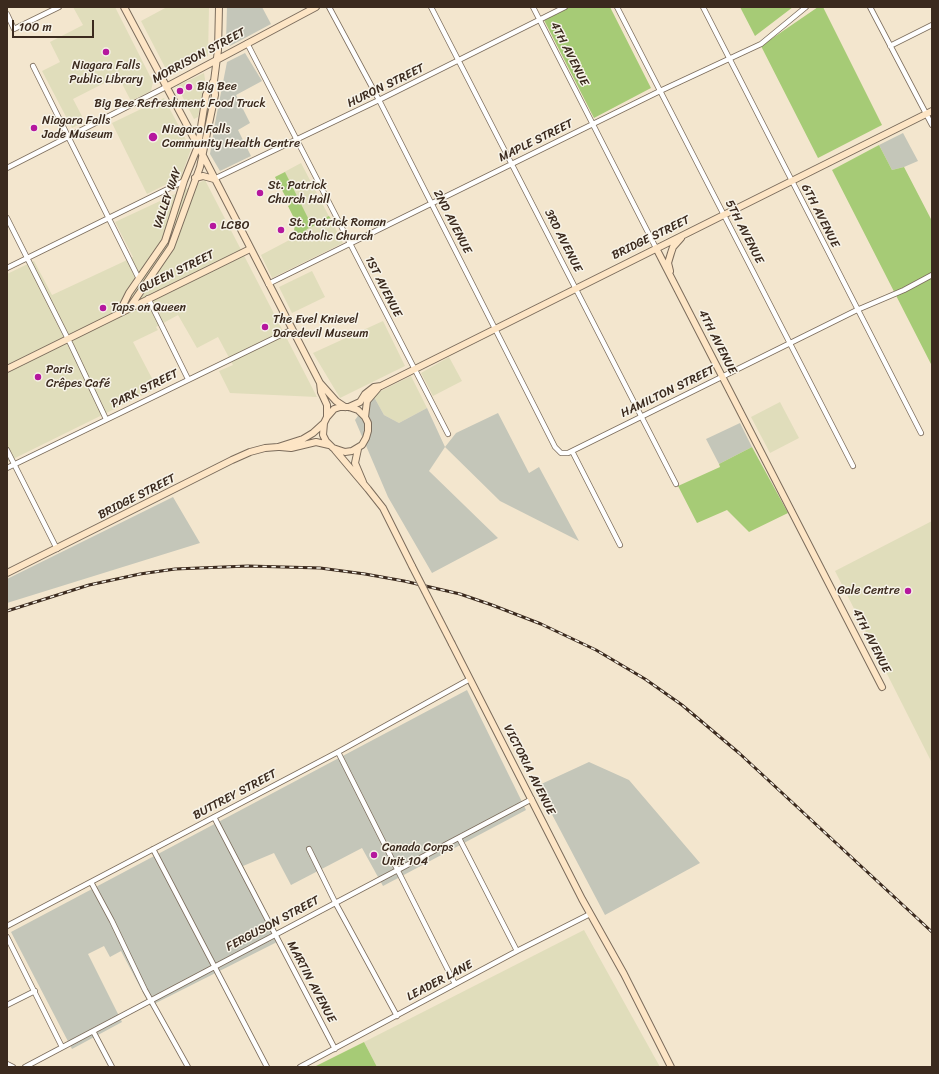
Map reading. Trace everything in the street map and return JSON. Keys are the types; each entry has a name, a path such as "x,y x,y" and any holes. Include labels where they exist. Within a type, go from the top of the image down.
{"main road":[{"path":"124,7 198,146 202,157 320,383 336,401 347,407 358,410 368,423 366,438 358,449 345,452 331,447 323,435 327,405 321,392 320,383"},
{"name":"VALLEY WAY","path":"130,307 171,247 202,157 215,95 214,81 217,59 219,7"},
{"name":"MORRISON STREET","path":"166,87 316,7"},
{"name":"VALLEY WAY","path":"119,313 129,293 165,241 184,181 198,146 206,95 214,81"},
{"name":"BRIDGE STREET","path":"347,407 360,402 370,390 381,386 929,113"},
{"path":"195,178 203,176 214,179"},
{"path":"671,276 668,263 671,253 677,242 685,234"},
{"name":"4TH AVENUE","path":"656,248 882,687"},
{"name":"QUEEN STREET","path":"7,369 148,298 250,249"},
{"name":"BRIDGE STREET","path":"365,418 368,401 381,386"},
{"path":"325,420 334,409 347,407"},
{"name":"BRIDGE STREET","path":"278,447 309,436 321,426 325,420"},
{"name":"BRIDGE STREET","path":"7,573 250,452 265,448 291,448 316,442 331,447"},
{"name":"VICTORIA AVENUE","path":"331,447 365,485 383,508 590,914 624,974 671,1067"},
{"name":"VICTORIA AVENUE","path":"358,449 355,463 365,485"}],"street":[{"path":"7,14 14,29 58,7"},
{"name":"2ND AVENUE","path":"329,7 379,100 555,446 559,452 563,454 572,451"},
{"name":"3RD AVENUE","path":"431,7 676,484"},
{"name":"4TH AVENUE","path":"532,7 656,248"},
{"name":"HURON STREET","path":"214,179 459,61 565,7"},
{"name":"5TH AVENUE","path":"617,7 853,466"},
{"name":"6TH AVENUE","path":"703,7 921,434"},
{"name":"MAPLE STREET","path":"268,284 350,245 660,91 761,44 806,7"},
{"path":"870,7 890,46 929,113 932,125"},
{"path":"890,46 932,25"},
{"name":"1ST AVENUE","path":"247,43 448,434"},
{"path":"34,66 139,279"},
{"name":"MORRISON STREET","path":"7,168 166,87"},
{"path":"7,268 184,181"},
{"path":"7,218 106,419"},
{"name":"HAMILTON STREET","path":"572,451 857,310 904,290 932,275"},
{"path":"148,298 188,379"},
{"name":"PARK STREET","path":"7,468 188,379 292,330"},
{"path":"7,450 57,549"},
{"path":"572,451 620,545"},
{"name":"BUTTREY STREET","path":"7,926 338,752 470,679"},
{"path":"338,752 455,984"},
{"name":"FERGUSON STREET","path":"25,1067 62,1046 532,799"},
{"name":"MARTIN AVENUE","path":"214,817 335,1049"},
{"path":"459,838 517,951"},
{"path":"153,849 267,1067"},
{"path":"309,850 397,1016"},
{"path":"91,882 112,921 145,990 152,999 188,1067"},
{"name":"LEADER LANE","path":"300,1067 517,951 590,914"},
{"path":"7,937 62,1046"},
{"path":"7,1005 35,991"},
{"path":"93,1030 112,1067"},
{"path":"7,1064 13,1067"}],"shaded area":[{"path":"73,7 115,7 153,82 151,91 131,101 118,76 73,99 85,122 72,128 42,71 60,62 50,42 83,25"},
{"path":"167,7 209,7 208,56 169,75 141,21"},
{"path":"227,7 262,7 271,24 230,46 226,42"},
{"path":"245,53 262,81 236,95 250,123 238,130 251,156 220,171 210,154 227,62"},
{"path":"204,73 205,79 198,117 194,119 177,86"},
{"path":"164,98 191,149 181,177 147,194 112,123"},
{"path":"903,133 918,161 892,170 879,145"},
{"path":"301,163 343,243 272,278 261,255 297,236 294,231 295,225 291,223 290,220 294,218 288,206 290,205 275,177"},
{"path":"205,180 317,397 230,393 219,371 233,365 218,337 197,348 178,315 156,327 158,330 133,342 157,388 7,462 7,274 34,261 52,295 125,261 133,257 115,222"},
{"path":"312,271 325,297 292,313 279,287"},
{"path":"383,321 405,366 340,398 313,353"},
{"path":"449,357 462,381 433,396 421,373"},
{"path":"411,376 427,408 399,423 384,415 373,395"},
{"path":"373,395 384,415 399,423 427,408 445,447 429,471 498,538 432,573 388,497 355,420"},
{"path":"780,402 799,438 770,453 751,417"},
{"path":"498,413 529,473 539,467 579,541 500,501 445,447 456,433"},
{"path":"740,423 752,447 719,464 706,439"},
{"path":"173,497 200,543 7,603 7,579"},
{"path":"932,521 932,763 835,571"},
{"path":"467,690 526,810 383,886 362,848 291,885 274,853 243,866 281,940 150,1006 121,951 110,957 104,946 88,954 122,1022 72,1049 11,932"},
{"path":"589,762 629,780 700,863 605,915 537,786"},
{"path":"584,930 660,1067 377,1067 364,1042"}],"green space":[{"path":"570,7 610,7 651,88 594,118 544,20"},
{"path":"740,7 793,7 755,36"},
{"path":"818,7 823,7 882,125 818,158 761,46"},
{"path":"879,145 892,170 904,167 932,221 932,366 832,170"},
{"path":"285,172 311,224 329,216 331,219 307,229 300,235 294,231 295,225 291,223 290,220 294,218 288,206 290,205 275,177"},
{"path":"752,447 788,513 749,532 727,510 697,523 678,486 720,467 719,464"},
{"path":"364,1042 377,1067 314,1067"}],"railway":[{"path":"7,611 89,585 140,574 175,569 248,566 320,568 365,574 460,594 492,605 541,624 596,650 645,679 682,705 739,753 932,932"}],"place":[{"name":"Niagara Falls Public Library","path":"106,52"},
{"name":"Big Bee","path":"189,87"},
{"name":"Big Bee Refreshment Food Truck","path":"180,91"},
{"name":"Niagara Falls Jade Museum","path":"34,128"},
{"name":"Niagara Falls Community Health Centre","path":"153,137"},
{"name":"St. Patrick Church Hall","path":"260,193"},
{"name":"LCBO","path":"213,226"},
{"name":"St. Patrick Roman Catholic Church","path":"281,230"},
{"name":"Taps on Queen","path":"103,308"},
{"name":"The Evel Knievel Daredevil Museum","path":"265,327"},
{"name":"Paris Crêpes Café","path":"38,377"},
{"name":"Gale Centre","path":"908,591"},
{"name":"Canada Corps Unit 104","path":"374,855"}]}
